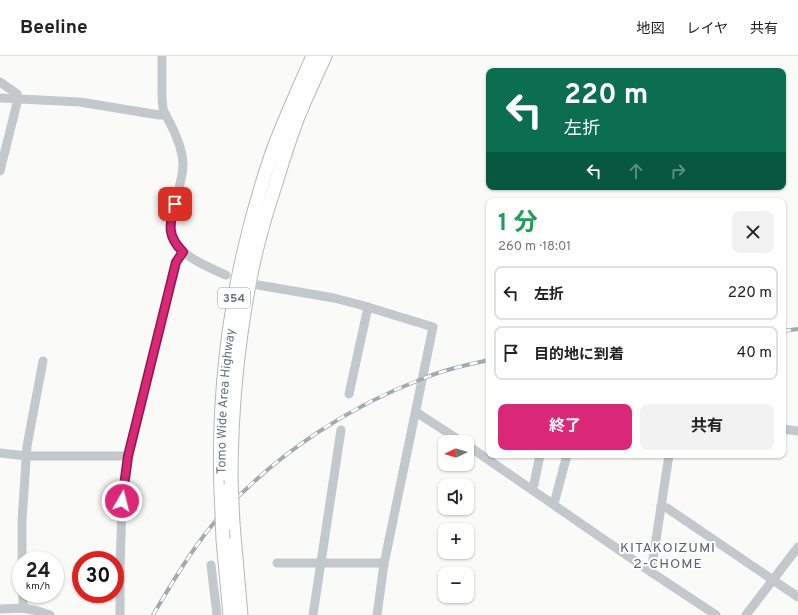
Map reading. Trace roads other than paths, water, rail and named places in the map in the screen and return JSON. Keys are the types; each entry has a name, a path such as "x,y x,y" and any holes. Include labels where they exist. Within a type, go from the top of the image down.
{"highway":[{"name":"Tomo Wide Area Highway","path":"230,615 220,490 222,396 228,336 238,274 252,218 272,152 287,113 313,56"},
{"name":"Tomo Wide Area Highway","path":"241,615 233,524 231,459 236,381 243,322 252,268 284,157 298,117 325,56"}],"street":[{"path":"162,56 163,109 176,134 183,156 182,180 170,227 172,238 183,252 226,275"},
{"path":"0,82 17,94 18,99 4,141 0,171"},
{"path":"0,98 80,102 166,115"},
{"path":"120,615 122,501 128,456 176,262 183,252"},
{"path":"258,285 334,298 433,327 384,564 377,615"},
{"path":"349,394 368,308"},
{"path":"22,551 22,521 27,446 43,361"},
{"path":"416,412 451,435"},
{"path":"786,429 798,431"},
{"path":"313,615 341,430"},
{"path":"474,450 486,458"},
{"path":"0,453 27,456 128,456"},
{"path":"486,458 716,615"},
{"path":"532,489 539,458"},
{"path":"555,500 566,458"},
{"path":"651,572 669,458"},
{"path":"661,506 667,508 798,597"},
{"path":"746,615 798,547"},
{"path":"277,563 384,564"},
{"path":"211,565 217,615"},
{"path":"23,603 23,608"},
{"path":"0,609 13,612 23,608 50,615"}],"railway":[{"path":"786,331 798,329"},
{"path":"153,615 187,560 216,520 248,487 293,450 343,417 395,390 438,373 486,361"}],"district":[{"name":"KITAKOIZUMI 2-CHOME","path":"668,556"}]}
